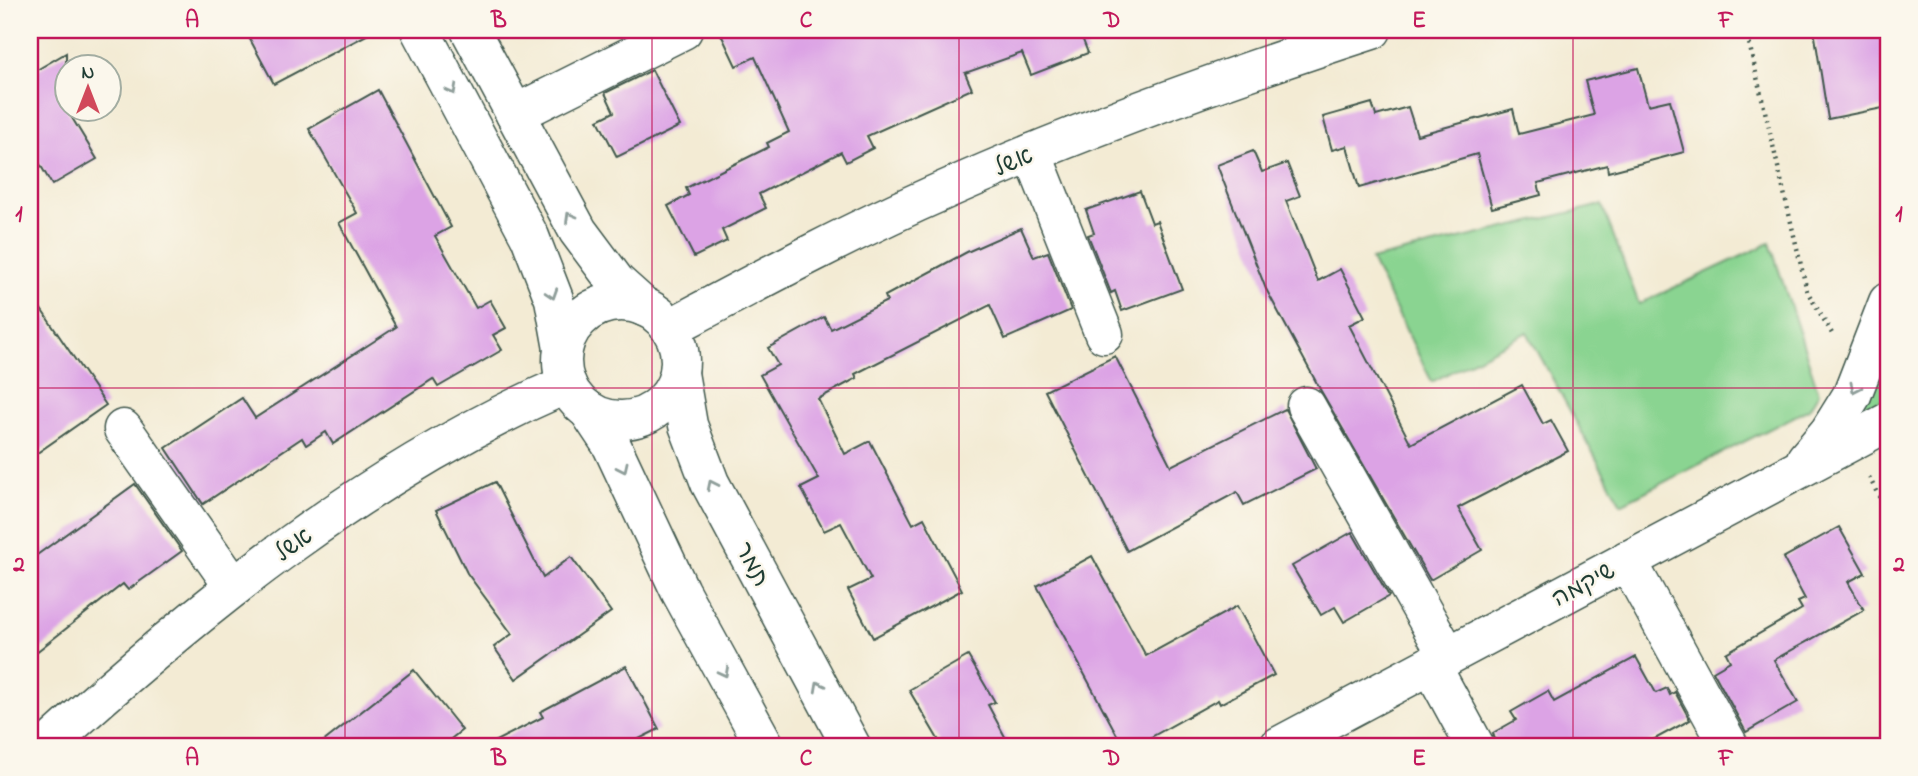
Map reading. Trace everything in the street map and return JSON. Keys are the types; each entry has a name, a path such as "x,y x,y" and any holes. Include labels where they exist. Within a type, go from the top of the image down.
{"street":[{"path":"420,30 530,237 554,299 573,381 612,446 680,591 765,746"},
{"path":"470,30 587,244 616,282 657,317 679,349 676,384 663,403 644,415 609,419 573,381 579,319 598,307 621,302 657,317"},
{"path":"515,114 683,30"},
{"name":"אשל","path":"657,317 805,256 944,190 1032,153 1242,72 1372,30"},
{"path":"1032,153 1104,334"},
{"path":"1793,472 1829,432 1860,378 1888,302"},
{"name":"תמר","path":"679,373 688,425 710,482 851,746"},
{"name":"אשל","path":"47,746 121,680 234,587 355,500 411,464 516,406 573,381"},
{"path":"1306,406 1440,660 1475,746"},
{"name":"שיקמה","path":"1279,746 1888,422"},
{"path":"123,429 234,587"},
{"path":"1627,560 1729,746"}],"path":[{"path":"1746,30 1807,290 1860,378"}],"green space":[{"path":"1602,205 1639,304 1770,243 1819,393 1809,409 1621,504 1527,332 1432,382 1371,260"},
{"path":"1888,346 1888,397 1856,414"}],"building":[{"path":"245,30 376,30 274,84"},
{"path":"719,30 1079,30 1088,53 1031,75 1022,53 965,73 972,89 867,136 873,148 846,162 841,152 759,194 766,208 722,230 727,241 694,257 668,206 689,195 686,188 769,147 767,143 789,132 755,57 736,66"},
{"path":"1814,30 1888,30 1888,107 1828,119"},
{"path":"52,61 52,122 75,122 97,159 52,185 30,147 30,74"},
{"path":"1638,68 1648,105 1670,100 1684,152 1608,172 1607,165 1538,183 1541,195 1492,208 1477,154 1359,188 1347,146 1332,150 1323,117 1372,103 1376,116 1408,107 1417,135 1513,109 1519,134 1594,115 1585,81"},
{"path":"652,70 680,126 617,157 598,120 614,112 605,93"},
{"path":"378,90 451,227 435,236 476,308 490,300 506,328 493,335 502,350 438,387 433,379 333,444 326,432 306,445 302,438 203,504 166,448 242,398 255,418 396,327 339,223 357,213 309,129"},
{"path":"1253,151 1262,172 1287,163 1300,196 1286,201 1318,281 1340,269 1365,317 1349,325 1411,444 1522,385 1543,424 1551,420 1568,451 1458,508 1482,550 1430,580 1321,391 1266,289 1217,165"},
{"path":"1140,191 1152,223 1157,221 1182,289 1122,311 1115,291 1111,293 1088,235 1094,233 1086,210"},
{"path":"1021,228 1034,257 1048,252 1071,310 1005,339 990,305 855,374 857,378 818,399 845,454 870,441 913,524 924,518 962,590 873,638 848,590 871,579 841,523 824,531 801,488 819,479 760,375 778,365 768,348 824,317 831,329 887,301 885,296 967,252"},
{"path":"30,293 106,405 30,458"},
{"path":"1115,356 1171,466 1285,409 1316,469 1244,505 1237,492 1127,551 1045,391"},
{"path":"495,482 543,578 571,557 611,612 516,679 494,647 512,634 467,573 436,510"},
{"path":"135,484 182,551 128,590 123,584 30,657 30,560"},
{"path":"1839,527 1865,573 1848,582 1864,610 1774,660 1798,702 1746,732 1713,671 1730,661 1726,653 1802,609 1798,602 1805,599 1783,558"},
{"path":"1352,532 1389,596 1344,622 1335,607 1321,615 1292,566"},
{"path":"1092,556 1146,656 1237,606 1274,675 1220,704 1218,700 1135,746 1123,746 1037,586"},
{"path":"968,656 995,702 988,705 1010,746 942,746 909,690"},
{"path":"1636,657 1656,693 1667,688 1670,695 1675,692 1690,720 1642,746 1497,746 1493,733 1516,720 1511,712 1548,691 1554,702"},
{"path":"626,666 659,729 625,746 486,746 543,717 540,712"},
{"path":"414,670 462,730 442,746 318,746"}]}
